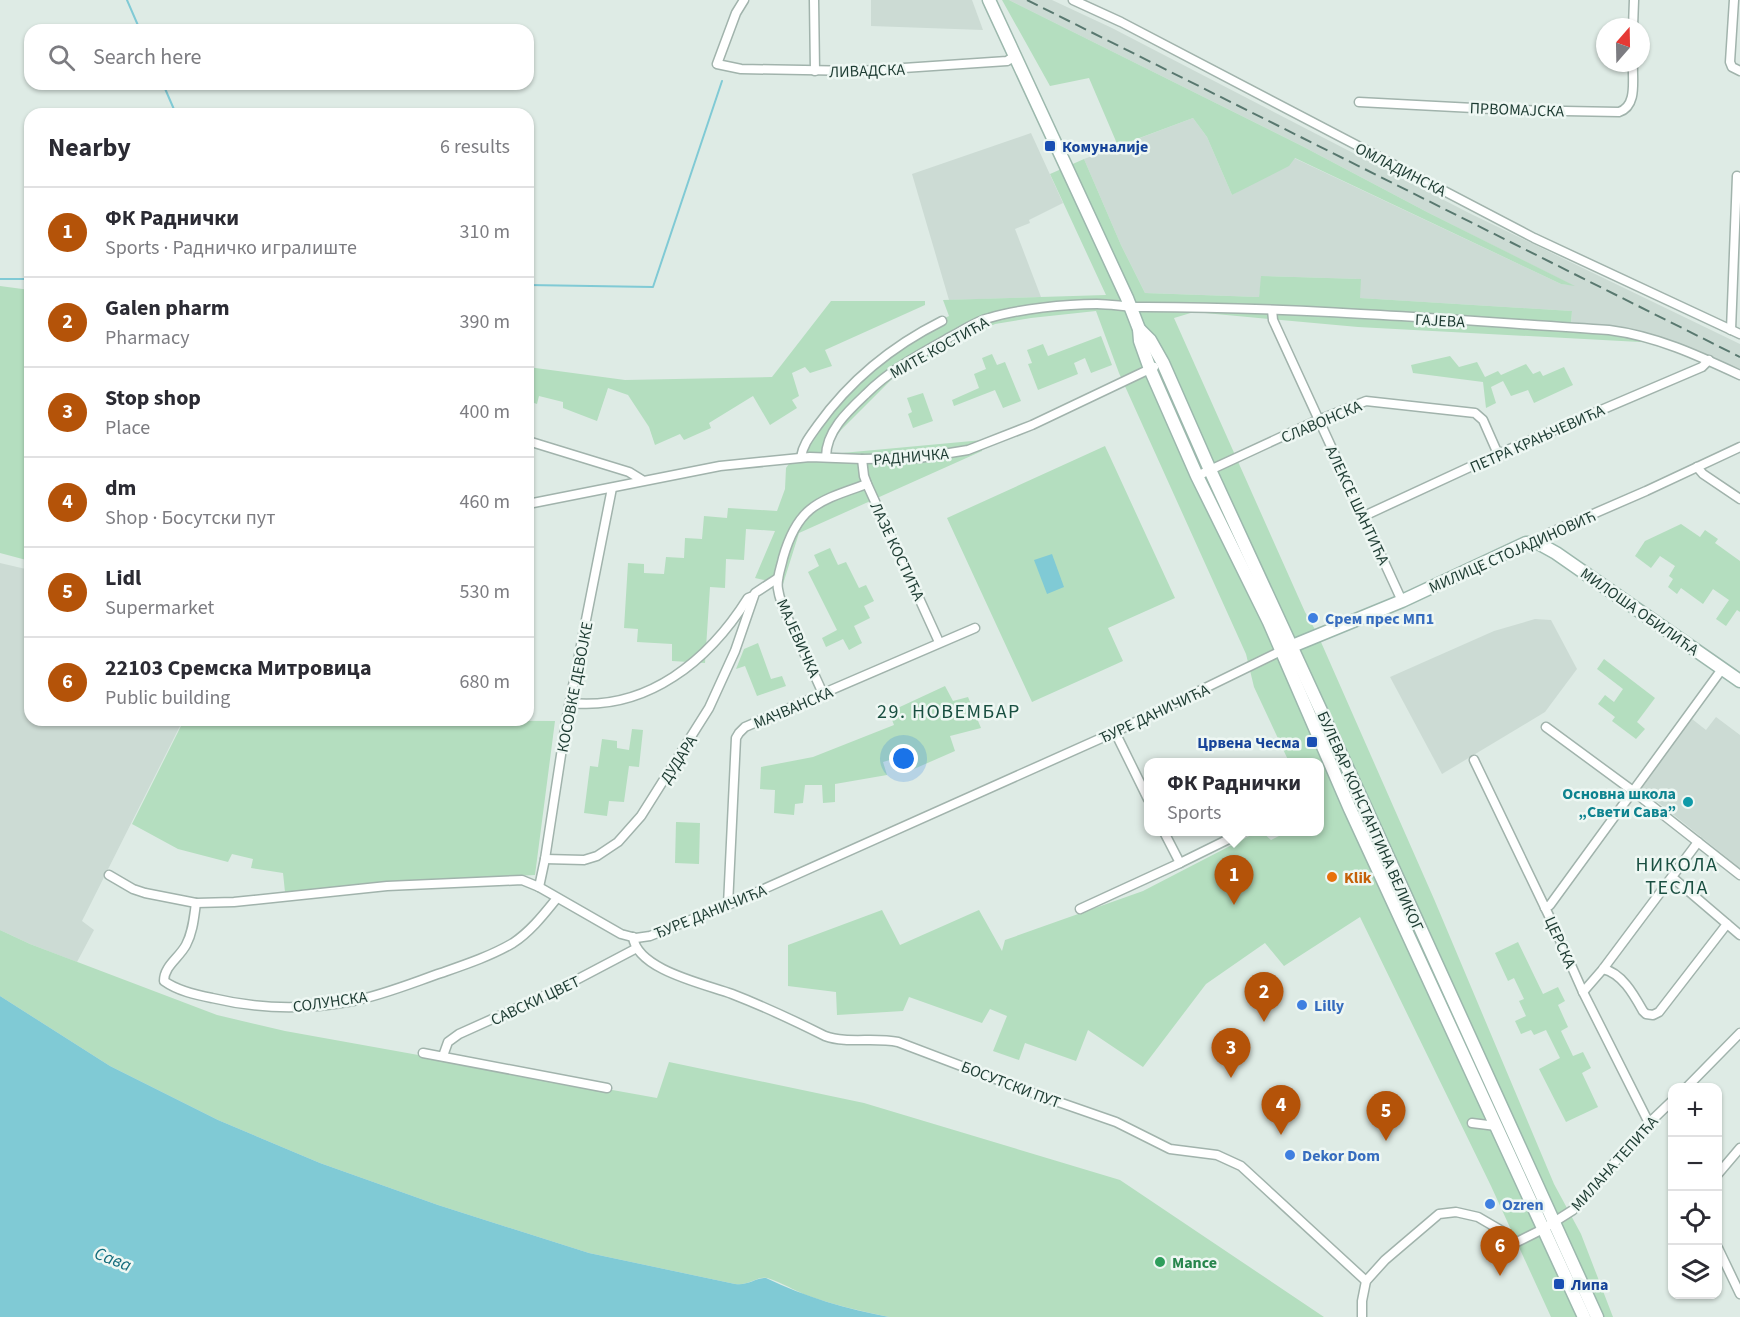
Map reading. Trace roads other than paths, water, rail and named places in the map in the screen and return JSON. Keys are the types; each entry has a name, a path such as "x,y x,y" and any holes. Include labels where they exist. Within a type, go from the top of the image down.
{"main road":[{"name":"БУЛЕВАР КОНСТАНТИНА ВЕЛИКОГ","path":"988,0 1131,308 1150,369 1197,476 1287,649 1350,809 1496,1126 1597,1317"},
{"name":"БУЛЕВАР КОНСТАНТИНА ВЕЛИКОГ","path":"1139,329 1150,340 1163,363 1287,649 1548,1225 1584,1317"},
{"name":"МИЛИЦЕ СТОЈАДИНОВИЋ","path":"1287,649 1402,601 1526,543 1538,543"},
{"name":"МИЛОША ОБИЛИЋА","path":"1538,543 1740,681"}],"street":[{"name":"ЛИВАДСКА","path":"744,0 736,14 717,64 741,69 859,71 992,63 1007,61 1015,56"},
{"path":"814,0 814,71"},
{"name":"ОМЛАДИНСКА","path":"1073,0 1120,22 1534,238 1736,332"},
{"path":"1633,18 1634,0"},
{"path":"1734,0 1730,62 1737,70"},
{"name":"ПРВОМАЈСКА","path":"1359,102 1512,110 1619,112 1629,107 1632,100 1633,72"},
{"path":"1736,332 1737,176"},
{"name":"МИТЕ КОСТИЋА","path":"826,457 831,433 876,384 902,365 979,322 1004,314 1067,306 1097,304 1131,308"},
{"name":"ГАЈЕВА","path":"1131,308 1198,307 1272,310 1609,330 1662,341 1740,375"},
{"name":"АЛЕКСЕ ШАНТИЋА","path":"1272,310 1273,320 1402,601"},
{"path":"801,457 803,448 840,396 867,369 906,341 942,321"},
{"name":"ПЕТРА КРАЊЧЕВИЋА","path":"1364,516 1498,454 1702,367 1708,360"},
{"name":"РАДНИЧКА","path":"642,480 720,466 801,457 919,458 968,450 999,440 1163,363"},
{"name":"СЛАВОНСКА","path":"1197,476 1318,420 1366,401 1472,411 1483,420 1498,454"},
{"path":"534,443 629,472 642,480"},
{"name":"МИЛИЦЕ СТОЈАДИНОВИЋ","path":"1538,543 1547,534 1740,447"},
{"name":"ЛАЗЕ КОСТИЋА","path":"862,459 867,484 939,642"},
{"path":"1697,467 1703,474 1740,499"},
{"path":"534,503 642,480"},
{"name":"МАЈЕВИЧКА","path":"823,694 783,606 777,588 778,578 787,543 800,518 808,510 826,500 867,484"},
{"name":"КОСОВКЕ ДЕВОЈКЕ","path":"539,887 570,704 612,488"},
{"path":"570,704 610,703 669,680 702,656 726,630 748,597 753,596 757,590 778,578"},
{"name":"ДУДАРА","path":"545,859 584,860 597,856 618,842 641,816 709,708 735,651 753,596"},
{"name":"МАЧВАНСКА","path":"728,905 737,736 746,727 975,628"},
{"name":"ЂУРЕ ДАНИЧИЋА","path":"109,875 146,893 196,903 234,902 387,886 522,880 539,887 611,929 633,938 650,936 728,905 1115,732 1287,649"},
{"path":"1545,908 1550,905 1722,669"},
{"path":"1546,727 1634,791 1740,875"},
{"path":"1115,732 1144,789"},
{"name":"ЦЕРСКА","path":"1474,760 1583,992 1649,1123"},
{"path":"1166,836 1180,863"},
{"path":"1080,909 1233,836"},
{"path":"1583,992 1603,969 1698,842"},
{"path":"1672,877 1740,935"},
{"name":"СОЛУНСКА","path":"196,903 186,946 165,972 164,981 174,987 201,996 231,1003 293,1008 353,1001 390,991 484,956 510,945 526,934 557,898"},
{"path":"1603,969 1609,970 1624,981 1645,1013 1653,1015 1659,1012 1727,924"},
{"path":"633,938 635,949"},
{"name":"САВСКИ ЦВЕТ","path":"443,1056 448,1042 459,1034 559,989 635,949"},
{"name":"БОСУТСКИ ПУТ","path":"635,949 656,965 675,975 732,994 833,1039 879,1039 898,1042 1116,1122 1170,1149 1225,1158 1241,1166 1366,1281"},
{"path":"1691,1083 1740,1033"},
{"path":"423,1053 607,1088"},
{"name":"МИЛАНА ТЕПИЋА","path":"1366,1281 1385,1260 1425,1225 1445,1212 1462,1212 1478,1217 1517,1242 1548,1225 1573,1210 1649,1123 1668,1105"},
{"path":"1472,1123 1496,1126"},
{"path":"1722,1169 1740,1148"},
{"path":"1722,1255 1737,1280 1740,1294"},
{"path":"1362,1317 1366,1281"}],"water":[{"path":"1052,554 1064,587 1047,594 1034,560"},
{"name":"Сава","path":"0,996 110,1066 218,1120 320,1163 438,1205 589,1253 735,1284 766,1278 826,1302 889,1317 0,1317"}],"waterway":[{"path":"127,0 137,24"},
{"path":"534,285 653,287 722,81"},
{"path":"166,90 173,108"},
{"path":"0,279 24,279"}],"railway":[{"path":"1027,0 1740,357"}],"place":[{"name":"Комуналије","path":"1050,146"},
{"name":"Срем прес МП1","path":"1313,618"},
{"name":"Црвена Чесма","path":"1312,742"},
{"name":"Основна школа „Свети Сава”","path":"1688,802"},
{"name":"Klik","path":"1332,877"},
{"name":"ФК Раднички","path":"1234,905"},
{"name":"Lilly","path":"1302,1005"},
{"name":"Galen pharm","path":"1264,1022"},
{"name":"Stop shop","path":"1231,1078"},
{"name":"dm","path":"1281,1135"},
{"name":"Lidl","path":"1386,1141"},
{"name":"Dekor Dom","path":"1290,1155"},
{"name":"Ozren","path":"1490,1204"},
{"name":"Mance","path":"1160,1262"},
{"name":"22103 Сремска Митровица","path":"1500,1276"},
{"name":"Липа","path":"1559,1284"}],"district":[{"name":"29. НОВЕМБАР","path":"949,711"},
{"name":"НИКОЛА ТЕСЛА","path":"1677,876"}]}
